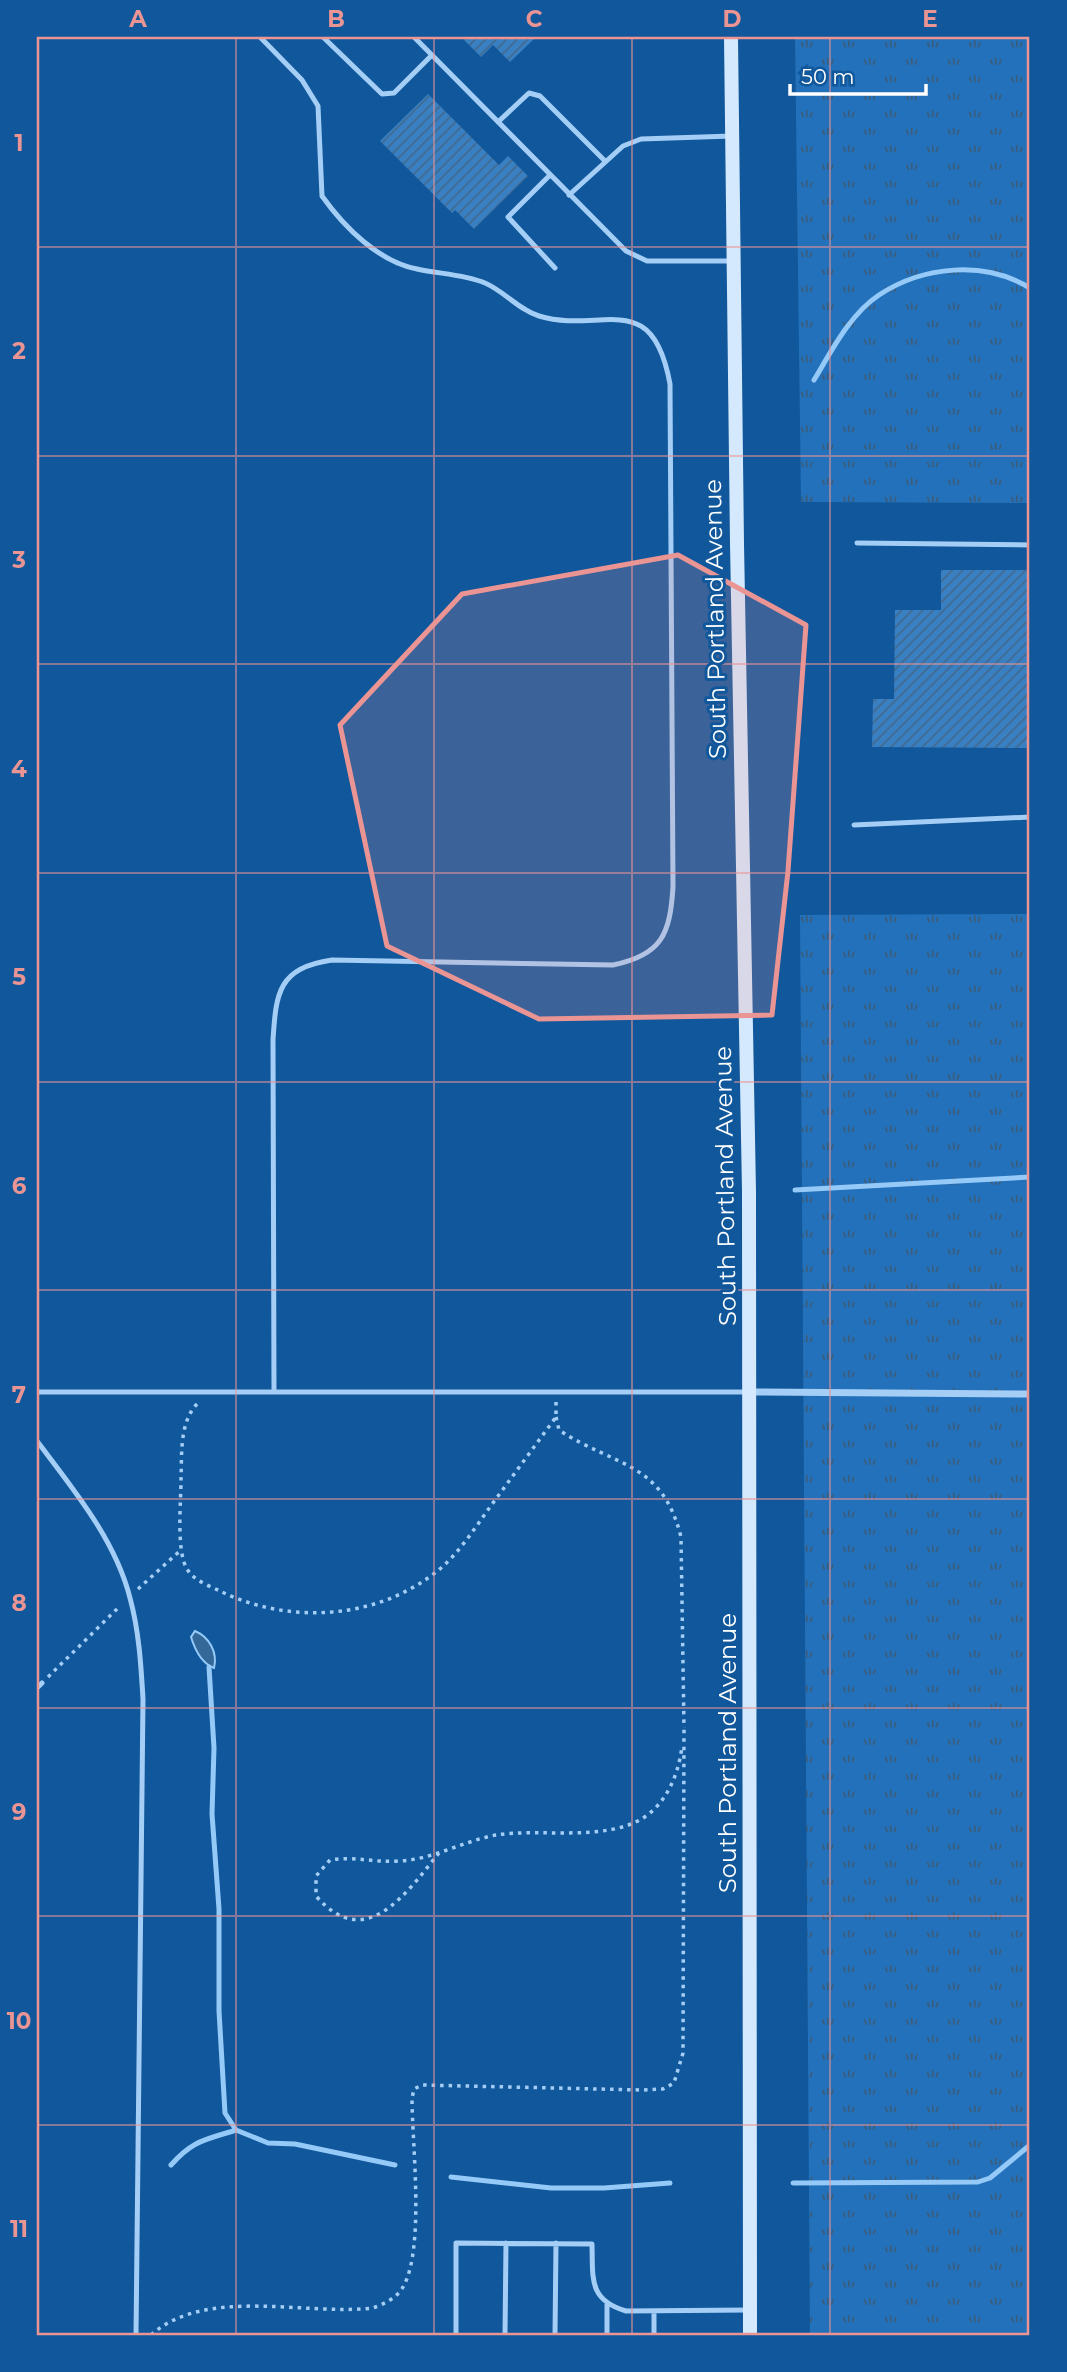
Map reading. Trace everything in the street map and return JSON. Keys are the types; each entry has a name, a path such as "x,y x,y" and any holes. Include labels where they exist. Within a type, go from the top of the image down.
{"main road":[{"name":"South Portland Avenue","path":"731,37 749,1177 750,2335"}],"street":[{"path":"750,1392 1030,1394"}],"lane":[{"path":"260,37 313,93 320,124 322,196 372,247 399,265 485,283 538,316 609,318 639,326 654,339 665,357 670,384 673,887 668,927 662,941 650,951 634,961 612,965 332,960 302,968 282,985 276,999 273,1040 274,1392"},
{"path":"323,37 382,94 394,93 432,55"},
{"path":"414,37 615,241 636,258 733,261"},
{"path":"498,122 529,93 540,96 605,161"},
{"path":"569,195 623,146 641,139 732,136"},
{"path":"550,175 508,218 555,268"},
{"path":"857,543 1030,545"},
{"path":"855,825 1030,817"},
{"path":"37,1392 750,1392"},
{"path":"37,1441 101,1531 130,1597 139,1641 143,1699 136,2335"},
{"path":"456,2335 456,2243 593,2244 596,2293 607,2305 626,2311 750,2310"},
{"path":"505,2335 506,2243"},
{"path":"555,2335 556,2243"},
{"path":"607,2305 607,2335"},
{"path":"654,2311 654,2335"}],"path":[{"path":"209,1392 193,1408 182,1437 182,1549 186,1568 197,1580 278,1612 320,1613 353,1608 401,1596 430,1577 454,1556 556,1417"},
{"path":"151,2335 187,2313 250,2308 373,2308 389,2301 402,2289 410,2272 414,2238 412,2098 414,2090 422,2085 642,2090 663,2089 674,2083 683,2053 684,1726 681,1537 674,1511 663,1491 632,1466 559,1430 556,1393"},
{"path":"39,1686 182,1549"},
{"path":"439,1853 403,1898 383,1914 354,1919 331,1913 316,1896 316,1876 330,1860 354,1856 397,1862 439,1853 496,1835 600,1830 624,1827 644,1818 671,1786 680,1762 684,1726"}],"highlighted area":[{"path":"678,555 806,625 788,871 772,1015 539,1019 387,946 340,725 462,594"}],"green space":[{"path":"795,37 1030,37 1030,503 801,502"},
{"path":"1030,914 1030,2335 810,2335 800,915"}],"shaded area":[{"path":"195,1631 211,1646 215,1656 214,1668 205,1663 197,1651 191,1637"}],"building":[{"path":"461,37 536,37 510,62 493,45 481,57"},
{"path":"428,94 499,165 508,156 528,176 474,229 455,210 452,213 380,141"},
{"path":"941,570 1030,570 1030,748 872,747 873,699 894,699 895,610 941,610"}],"waterway":[{"path":"814,380 859,312 896,285 934,273 974,270 1012,279 1030,288"},
{"path":"795,1190 1030,1177"},
{"path":"209,1667 214,1748 212,1814 219,1909 219,2011 225,2113 236,2130 268,2143 295,2144 395,2165"},
{"path":"171,2165 193,2146 236,2130"},
{"path":"793,2183 978,2182 990,2178 1030,2145"},
{"path":"451,2177 551,2188 604,2188 670,2183"}]}
